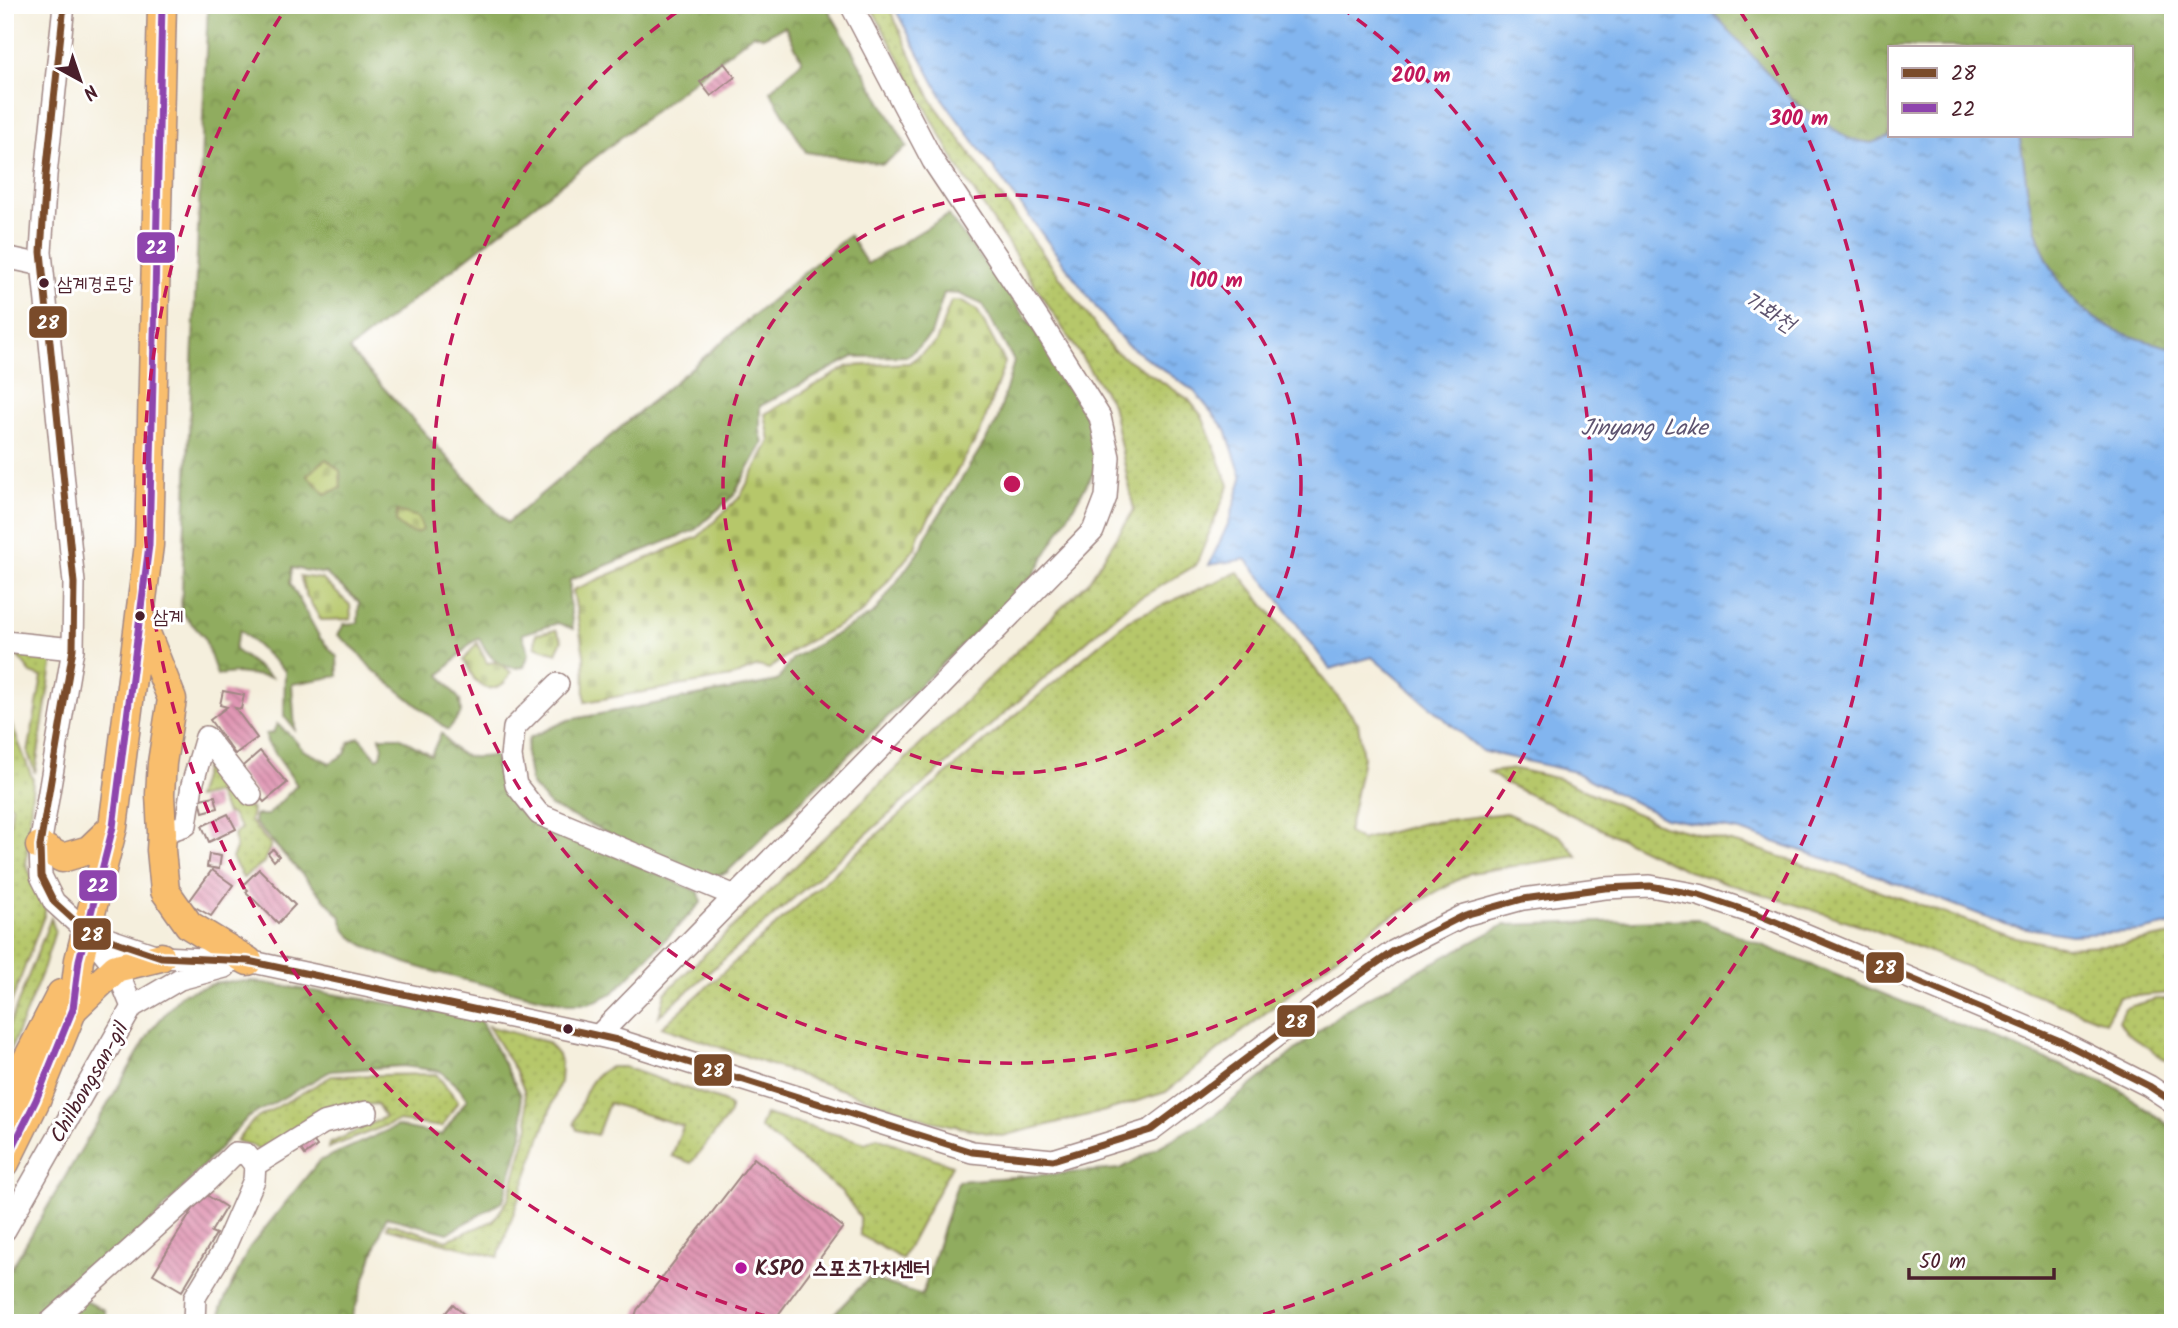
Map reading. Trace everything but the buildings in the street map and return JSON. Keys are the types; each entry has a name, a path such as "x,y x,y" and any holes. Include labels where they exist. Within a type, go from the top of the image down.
{"main road":[{"path":"5,1163 36,1100 73,1009 79,960 113,827 141,621 149,545 162,5"},
{"path":"141,621 172,699 160,794 160,850 165,891 190,925 248,961"},
{"path":"40,846 62,858 89,850 113,827"},
{"path":"73,1009 116,968 162,957"},
{"path":"5,1103 79,960"}],"street":[{"path":"64,5 46,176 42,265 74,583 73,649 40,846 41,876 54,902 87,932 116,968 132,1007"},
{"path":"598,1036 1093,531 1106,497 1110,457 1100,417 933,161 851,5"},
{"path":"5,257 42,265"},
{"path":"5,642 73,649"},
{"path":"558,684 514,728 511,757 516,785 539,814 735,896"},
{"path":"162,834 186,825 192,785 206,737 251,795"},
{"path":"87,932 162,957 248,961 598,1036 972,1152 1053,1160 1151,1130 1332,994 1394,951 1465,915 1523,899 1605,888 1650,886 1699,895 1759,915 2060,1041 2149,1086 2173,1102"},
{"name":"Chilbongsan-gil","path":"5,1230 132,1007 180,978 248,961"},
{"path":"255,1165 323,1123 367,1112"},
{"path":"49,1323 235,1153 246,1154 255,1165 254,1180 223,1251 195,1297 194,1323"}],"green space":[{"path":"208,5 826,5 907,147 883,164 806,152 770,91 802,61 785,26 763,37 753,34 349,350 507,523 849,235 867,264 948,215 1044,341 1094,431 1095,470 1033,576 726,873 703,878 550,806 531,784 526,753 529,738 568,720 777,681 793,658 874,613 922,547 926,536 997,422 1014,361 982,304 959,294 944,293 931,335 908,356 853,357 760,406 763,443 733,496 695,530 570,580 573,629 558,623 522,634 529,653 524,667 508,667 496,662 479,638 440,675 460,700 461,713 448,730 371,668 357,651 338,635 344,624 358,623 359,602 326,574 292,568 290,583 320,638 337,657 338,676 292,684 295,730 284,716 285,671 240,630 234,649 271,677 236,673 217,675 204,637 181,612"},
{"path":"870,5 888,5 932,101 1113,350 1188,399 1202,416 1229,485 1196,565 1128,605 659,1016 665,993 1088,582 1134,510 1112,404 958,167"},
{"path":"1706,5 2173,5 2173,348 2136,338 2105,324 2090,315 2066,290 2048,261 2037,233 2019,136 2132,136 2132,46 1888,46 1888,136 1892,136 1869,143 1848,138 1826,126 1804,109 1759,65"},
{"path":"951,301 960,301 977,310 1005,362 980,433 919,534 915,548 861,614 801,645 769,669 758,666 731,677 585,702 584,655 573,590 698,537 740,497 770,441 765,414 849,366 909,363 936,342"},
{"path":"326,459 340,471 341,488 325,494 307,475"},
{"path":"397,511 418,517 423,530 412,532 402,527 396,522"},
{"path":"1238,572 1358,723 1363,758 1348,833 1361,840 1424,823 1506,813 1560,836 1577,856 1470,873 1376,925 1166,1092 1105,1111 1002,1136 931,1121 662,1027 918,798 1128,620"},
{"path":"300,576 322,579 350,605 351,619 321,620 306,595"},
{"path":"556,630 562,640 556,653 535,646 536,634"},
{"path":"477,643 487,663 497,662 511,672 505,682 496,688 480,685 464,660"},
{"path":"52,653 35,773 28,753 42,677 31,673 16,654"},
{"path":"5,707 33,780 26,865 46,906 5,1019 5,835 9,832 12,806 5,800"},
{"path":"277,724 303,750 330,763 345,754 349,742 359,737 377,758 381,756 383,747 380,737 399,737 431,755 441,733 461,754 471,757 494,756 506,781 556,830 699,892 701,903 613,993 589,1004 568,1004 485,985 387,956 347,932 341,917 254,822 255,815 268,815 297,785 267,742 266,734 273,733"},
{"path":"208,757 252,810 250,821 271,845 264,862 243,878 232,858 236,849 234,834 241,828 231,814 226,813 217,793 196,798"},
{"path":"1516,769 1560,779 1662,825 1755,848 2011,936 2065,947 2123,944 2173,935 2173,993 2119,997 2105,1022 1867,927 1688,871 1503,782 1489,772"},
{"path":"51,918 55,931 43,970 5,1064 5,1036"},
{"path":"1697,919 2117,1088 2173,1128 2173,1323 825,1323 869,1278 922,1295 958,1181 1120,1169 1216,1114 1346,1009 1504,925"},
{"path":"252,981 479,1018 520,1093 524,1128 503,1201 448,1233 386,1217 350,1323 220,1323 221,1308 249,1248 319,1161 397,1126 442,1135 467,1099 440,1071 403,1066 331,1071 247,1118 81,1299 104,1310 107,1323 5,1323 5,1279 152,1029 182,994 219,982"},
{"path":"2156,999 2173,999 2173,1065 2126,1032 2119,1021 2125,1008"},
{"path":"488,1026 547,1042 558,1055 561,1064 560,1082 498,1257 387,1228 388,1223 447,1240 493,1221 508,1200 529,1125 524,1090"},
{"path":"611,1067 624,1067 723,1101 730,1107 730,1114 691,1163 672,1156 683,1126 609,1103 597,1135 577,1130 574,1123 591,1082"},
{"path":"436,1074 458,1101 442,1127 398,1121 328,1148 329,1144 385,1117 377,1104 352,1106 261,1151 236,1141 254,1120 332,1076"},
{"path":"765,1114 866,1143 877,1137 952,1165 902,1259 860,1235 860,1217 841,1191 760,1128"}],"water":[{"name":"Jinyang Lake","path":"893,5 1706,5 1795,103 1849,139 1871,143 1892,136 2019,136 2037,233 2048,261 2066,290 2090,315 2105,324 2136,338 2173,348 2173,924 2141,931 2071,935 2008,925 1861,870 1740,831 1665,818 1575,772 1482,751 1372,657 1330,669 1246,559 1209,565 1229,522 1242,478 1226,430 1195,392 1125,343 944,101"}],"transit line":[{"name":"28","path":"64,5 46,175 41,252 74,583 73,649 40,846 41,876 54,902 87,932 161,957 248,961 617,1040 972,1152 1053,1160 1151,1130 1332,994 1394,951 1465,915 1523,899 1605,888 1650,886 1699,895 1759,915 2060,1041 2149,1086 2173,1102"},
{"name":"22","path":"5,1163 36,1100 73,1009 79,960 113,827 149,545 162,5"}],"place":[{"name":"삼계경로당","path":"44,283"},
{"name":"삼계","path":"140,616"},
{"name":"KSPO 스포츠가치센터","path":"741,1268"}],"water label":[{"name":"가화천","path":"1770,311"}]}
